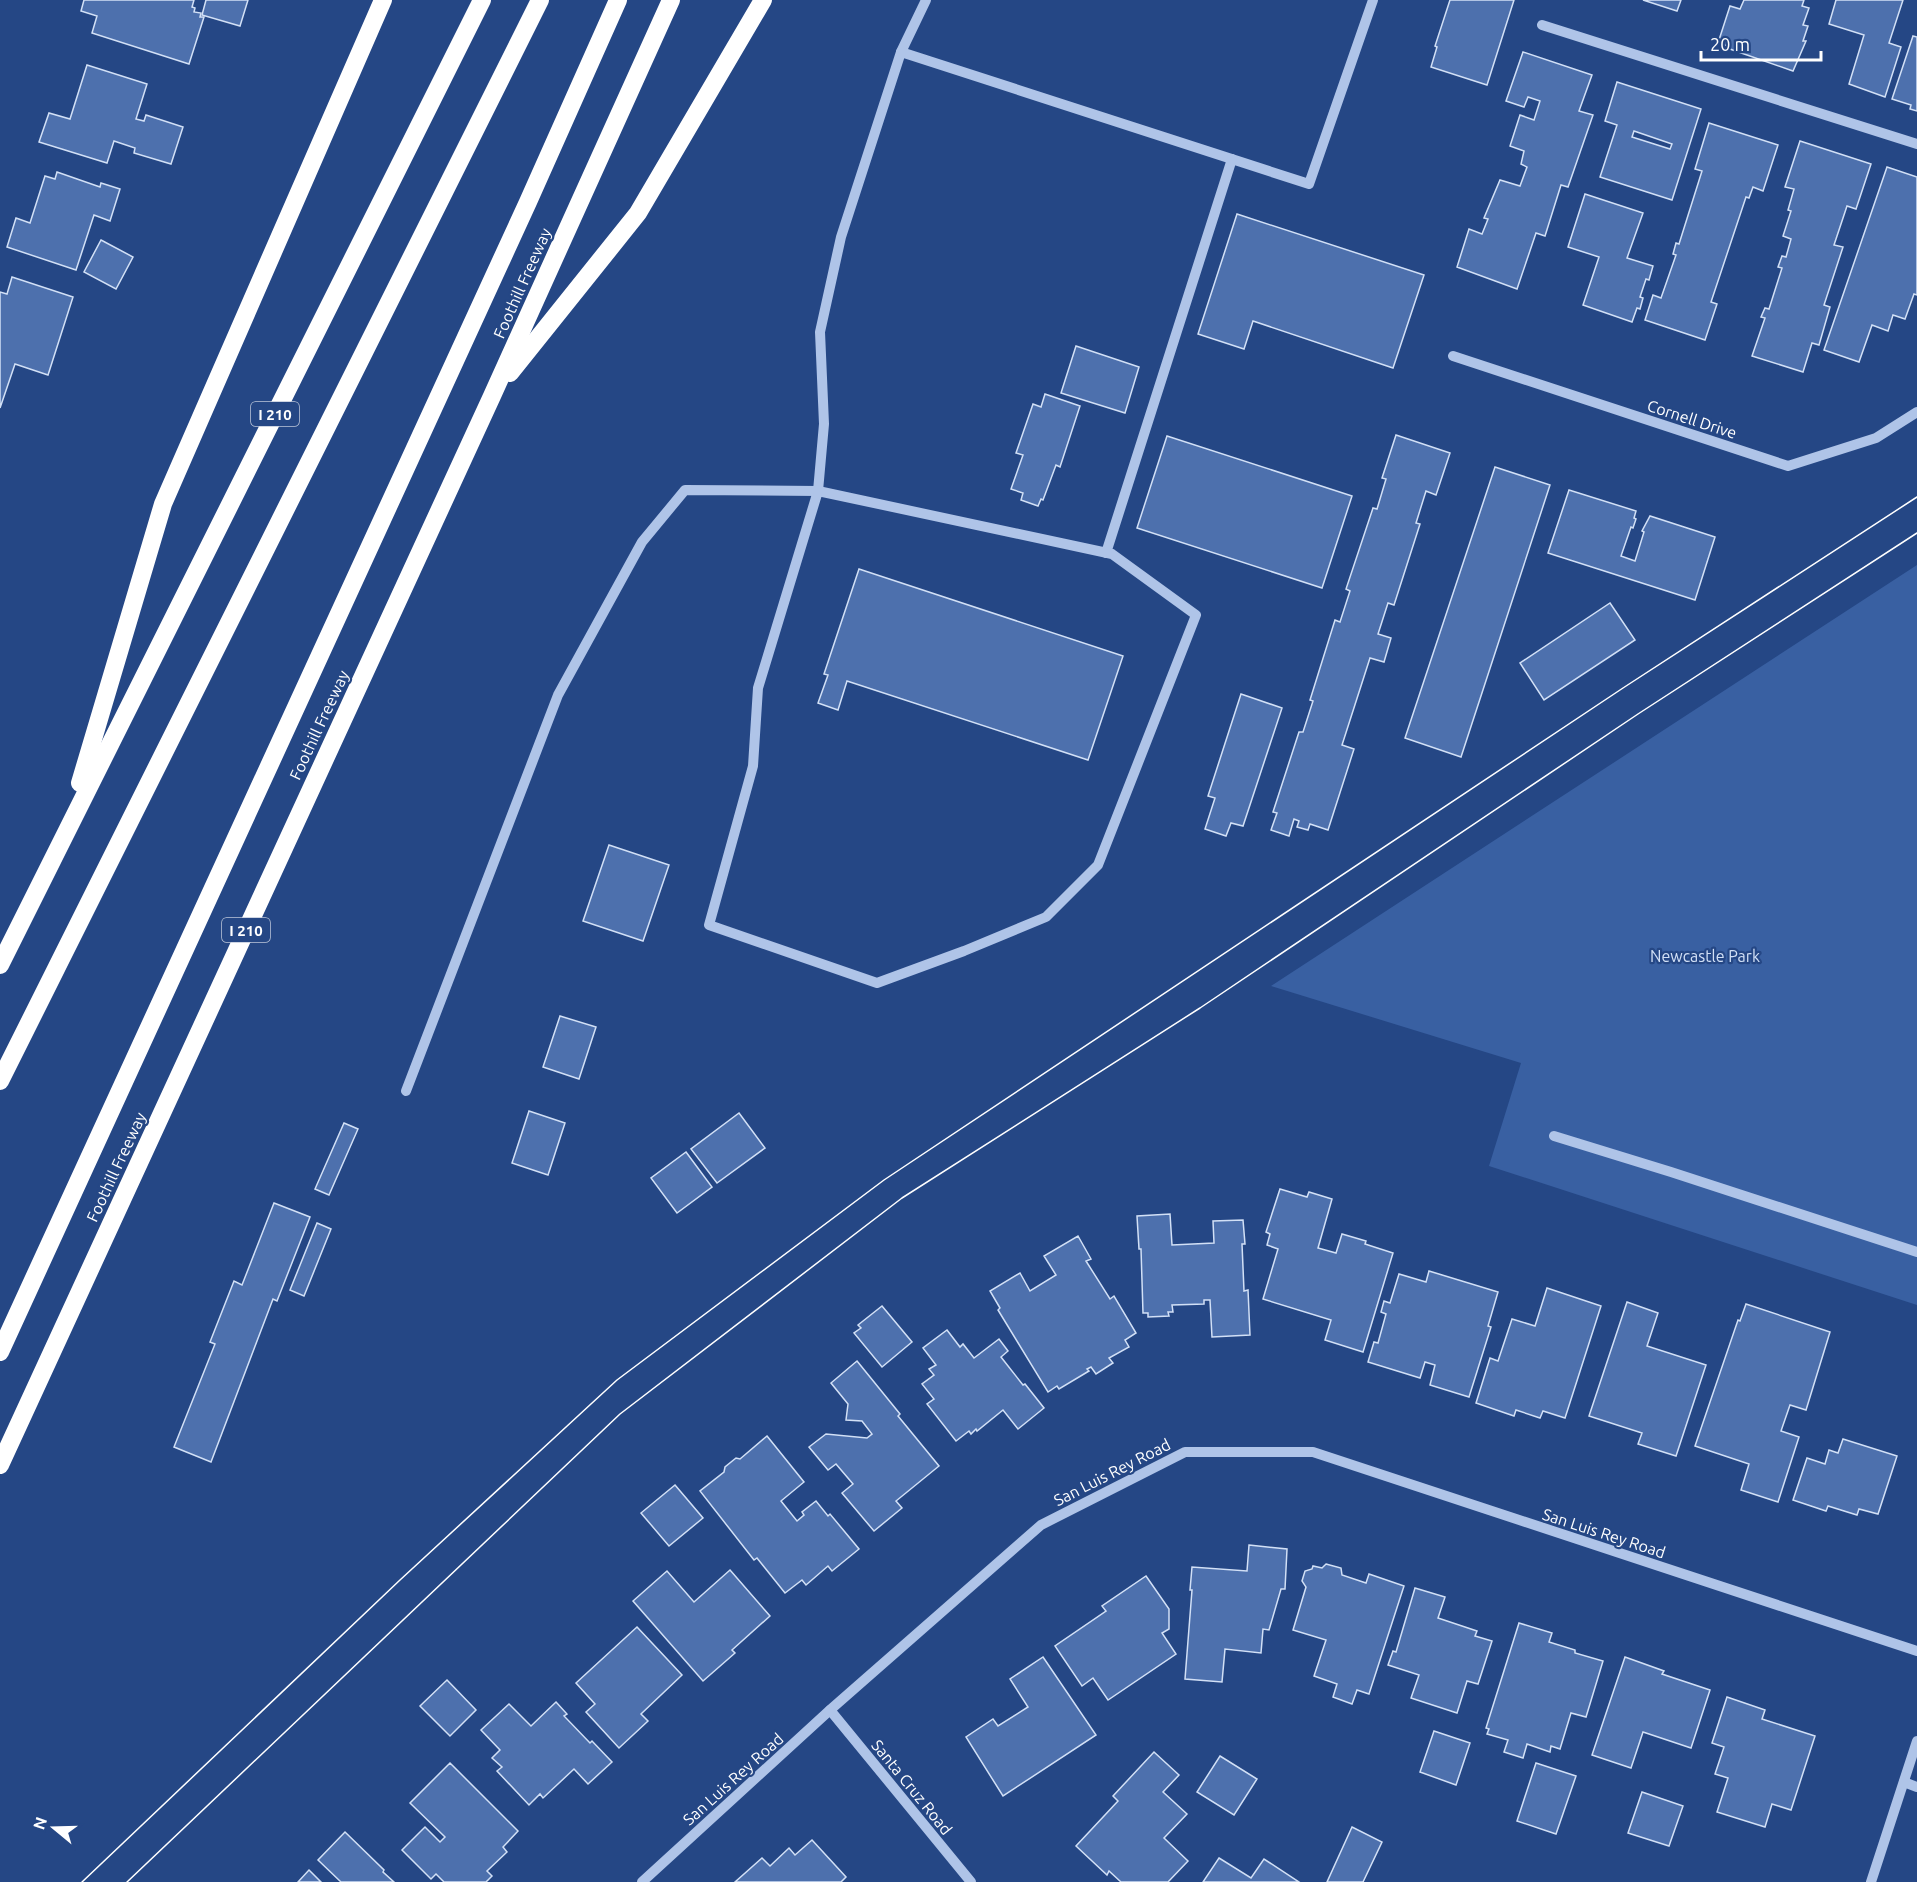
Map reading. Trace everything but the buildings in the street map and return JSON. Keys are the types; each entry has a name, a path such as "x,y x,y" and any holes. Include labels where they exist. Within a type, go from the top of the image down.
{"highway":[{"path":"67,828 163,504 383,0"},
{"name":"I 210","path":"0,965 482,0"},
{"path":"0,1081 540,0"},
{"path":"0,1352 528,202 618,0"},
{"name":"Foothill Freeway","path":"0,1465 492,396 671,0"},
{"path":"492,396 638,213 763,0"}],"street":[{"path":"406,1091 558,694 642,542 685,490 818,491 1112,554 1196,615 1098,865 1046,917 964,951 877,983 709,925 753,766 758,688 818,491 824,424 820,332 841,237 901,51 926,0"},
{"path":"901,51 1309,184 1373,0"},
{"path":"1542,25 1917,144"},
{"path":"1106,553 1232,159"},
{"name":"Cornell Drive","path":"1453,356 1788,466 1876,438 1917,412"},
{"path":"1554,1136 1917,1252"},
{"name":"San Luis Rey Road","path":"642,1882 830,1710 1041,1525 1185,1452 1314,1452 1917,1652"},
{"name":"Santa Cruz Road","path":"830,1710 970,1882"},
{"path":"1871,1882 1917,1741"},
{"path":"1904,1782 1917,1787"}],"green space":[{"name":"Newcastle Park","path":"1917,565 1917,1305 1489,1166 1521,1063 1271,986"}],"tram line":[{"path":"82,1882 400,1580 617,1380 884,1180 1623,688 1917,497"},
{"path":"127,1882 620,1414 902,1198 1200,1008 1638,714 1917,533"}]}
